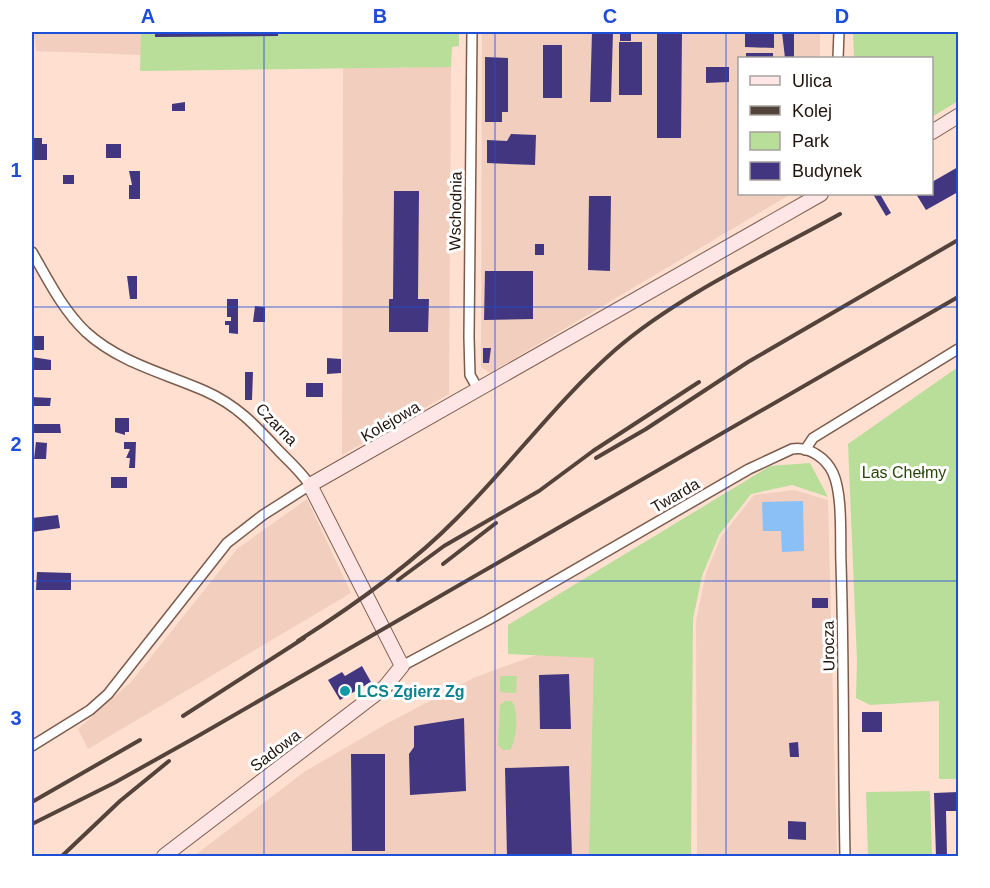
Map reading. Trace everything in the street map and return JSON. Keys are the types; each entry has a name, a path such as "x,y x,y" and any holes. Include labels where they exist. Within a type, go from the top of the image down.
{"street":[{"name":"Wschodnia","path":"472,32 469,346 470,375 478,389"},
{"path":"838,57 839,32"},
{"path":"933,131 958,116"},
{"name":"Kolejowa","path":"32,746 90,710 108,694 227,543 263,515 310,485 819,195"},
{"name":"Czarna","path":"32,252 69,314 87,332 136,364 207,391 236,408 256,425 310,485 402,666"},
{"path":"806,450 813,438 958,349"},
{"name":"Twarda","path":"402,666 488,621 749,469 792,449 806,450"},
{"name":"Urocza","path":"806,450 815,453 829,466 837,487 844,655 845,856"},
{"name":"Sadowa","path":"164,856 385,687 402,666"}],"shaded area":[{"path":"32,32 141,32 141,55 36,51"},
{"path":"482,32 820,32 820,57 738,57 738,195 789,195 490,373 481,367"},
{"path":"451,67 449,394 342,455 343,68"},
{"path":"794,490 828,500 837,856 697,856 696,621 706,573 721,537 754,495"},
{"path":"307,499 351,593 88,749 78,729 131,682 237,549"},
{"path":"597,633 600,856 194,856 304,772 388,723 473,678"}],"green space":[{"path":"141,32 459,32 459,46 452,47 451,67 140,71"},
{"path":"853,32 958,32 958,101 933,116 933,57 854,57"},
{"name":"Las Chełmy","path":"958,367 958,779 939,779 939,701 870,705 856,698 857,661 848,444"},
{"path":"810,463 828,497 792,485 751,494 719,535 702,576 693,619 691,856 589,856 594,658 508,654 508,625 770,466"},
{"path":"500,676 517,676 516,693 500,692"},
{"path":"505,701 512,701 516,712 516,733 510,750 503,750 498,745 500,705"},
{"path":"930,791 932,856 868,856 866,792"}],"water":[{"path":"803,501 804,551 782,552 781,531 763,531 762,502"}],"building":[{"path":"155,32 278,32 278,36 155,37"},
{"path":"592,32 613,32 611,102 590,102"},
{"path":"620,32 631,32 631,41 620,41"},
{"path":"657,32 682,32 681,138 657,138"},
{"path":"745,32 774,32 774,48 745,47"},
{"path":"782,32 794,32 794,57 785,57"},
{"path":"619,42 642,42 642,95 619,95"},
{"path":"543,45 562,45 562,98 543,98"},
{"path":"746,53 773,53 773,57 746,57"},
{"path":"485,57 508,58 508,112 502,112 502,122 485,122"},
{"path":"706,67 729,67 729,82 706,83"},
{"path":"185,102 185,111 172,111 172,104"},
{"path":"511,134 536,135 535,165 487,163 487,140 507,141"},
{"path":"32,138 42,138 42,144 47,144 47,160 32,160"},
{"path":"106,144 121,144 121,158 106,158"},
{"path":"958,167 958,192 926,210 917,195 933,195 933,181"},
{"path":"129,171 140,171 140,199 129,199 129,185 132,185"},
{"path":"63,175 74,175 74,184 63,184"},
{"path":"394,191 419,191 418,299 429,299 428,332 389,332 389,299 393,299"},
{"path":"874,195 881,195 891,213 886,216"},
{"path":"589,196 611,196 610,271 588,270"},
{"path":"535,244 544,244 544,255 535,255"},
{"path":"485,271 533,271 533,319 484,320"},
{"path":"127,276 137,276 137,299 130,299"},
{"path":"227,299 238,299 238,334 229,333 229,325 225,325 225,321 231,321 231,317 227,317"},
{"path":"255,306 265,307 265,322 253,322"},
{"path":"34,336 44,336 44,350 34,350"},
{"path":"483,348 491,348 489,363 483,363"},
{"path":"32,357 51,360 51,370 32,370"},
{"path":"327,358 341,359 341,373 327,374"},
{"path":"245,372 253,372 252,400 245,400"},
{"path":"306,383 323,383 323,397 306,397"},
{"path":"32,397 51,398 50,406 32,406"},
{"path":"115,418 129,418 129,432 125,432 125,435 115,432"},
{"path":"32,424 60,424 61,433 32,433"},
{"path":"36,442 47,443 46,459 34,459"},
{"path":"124,442 136,442 135,468 129,468 130,458 126,458 130,449 124,449"},
{"path":"111,477 127,477 127,488 111,488"},
{"path":"58,515 60,528 32,532 32,518"},
{"path":"37,572 71,573 71,590 36,590"},
{"path":"812,598 828,598 828,608 812,608"},
{"name":"LCS Zgierz Zg","path":"362,666 371,682 340,700 328,680 342,672 345,676"},
{"path":"569,674 571,729 540,729 539,675"},
{"path":"862,712 882,712 882,732 862,732"},
{"path":"464,718 466,791 410,795 409,754 414,747 414,726"},
{"path":"798,742 799,757 790,757 789,743"},
{"path":"351,754 385,754 385,851 352,851"},
{"path":"569,766 572,856 507,856 505,768"},
{"path":"958,792 958,811 946,811 947,856 936,856 934,793"},
{"path":"788,821 806,822 806,840 788,839"}],"railway":[{"path":"298,641 339,614 420,553 476,498 573,390 640,330 694,294 840,214"},
{"path":"596,458 646,429 748,362 958,240"},
{"path":"32,824 114,783 198,736 958,297"},
{"path":"398,580 444,546 539,491 593,451 699,382"},
{"path":"443,564 496,523"},
{"path":"183,716 304,638"},
{"path":"32,802 140,740"},
{"path":"62,856 120,801 169,761"}],"place":[{"name":"LCS Zgierz Zg","path":"345,691"}]}
